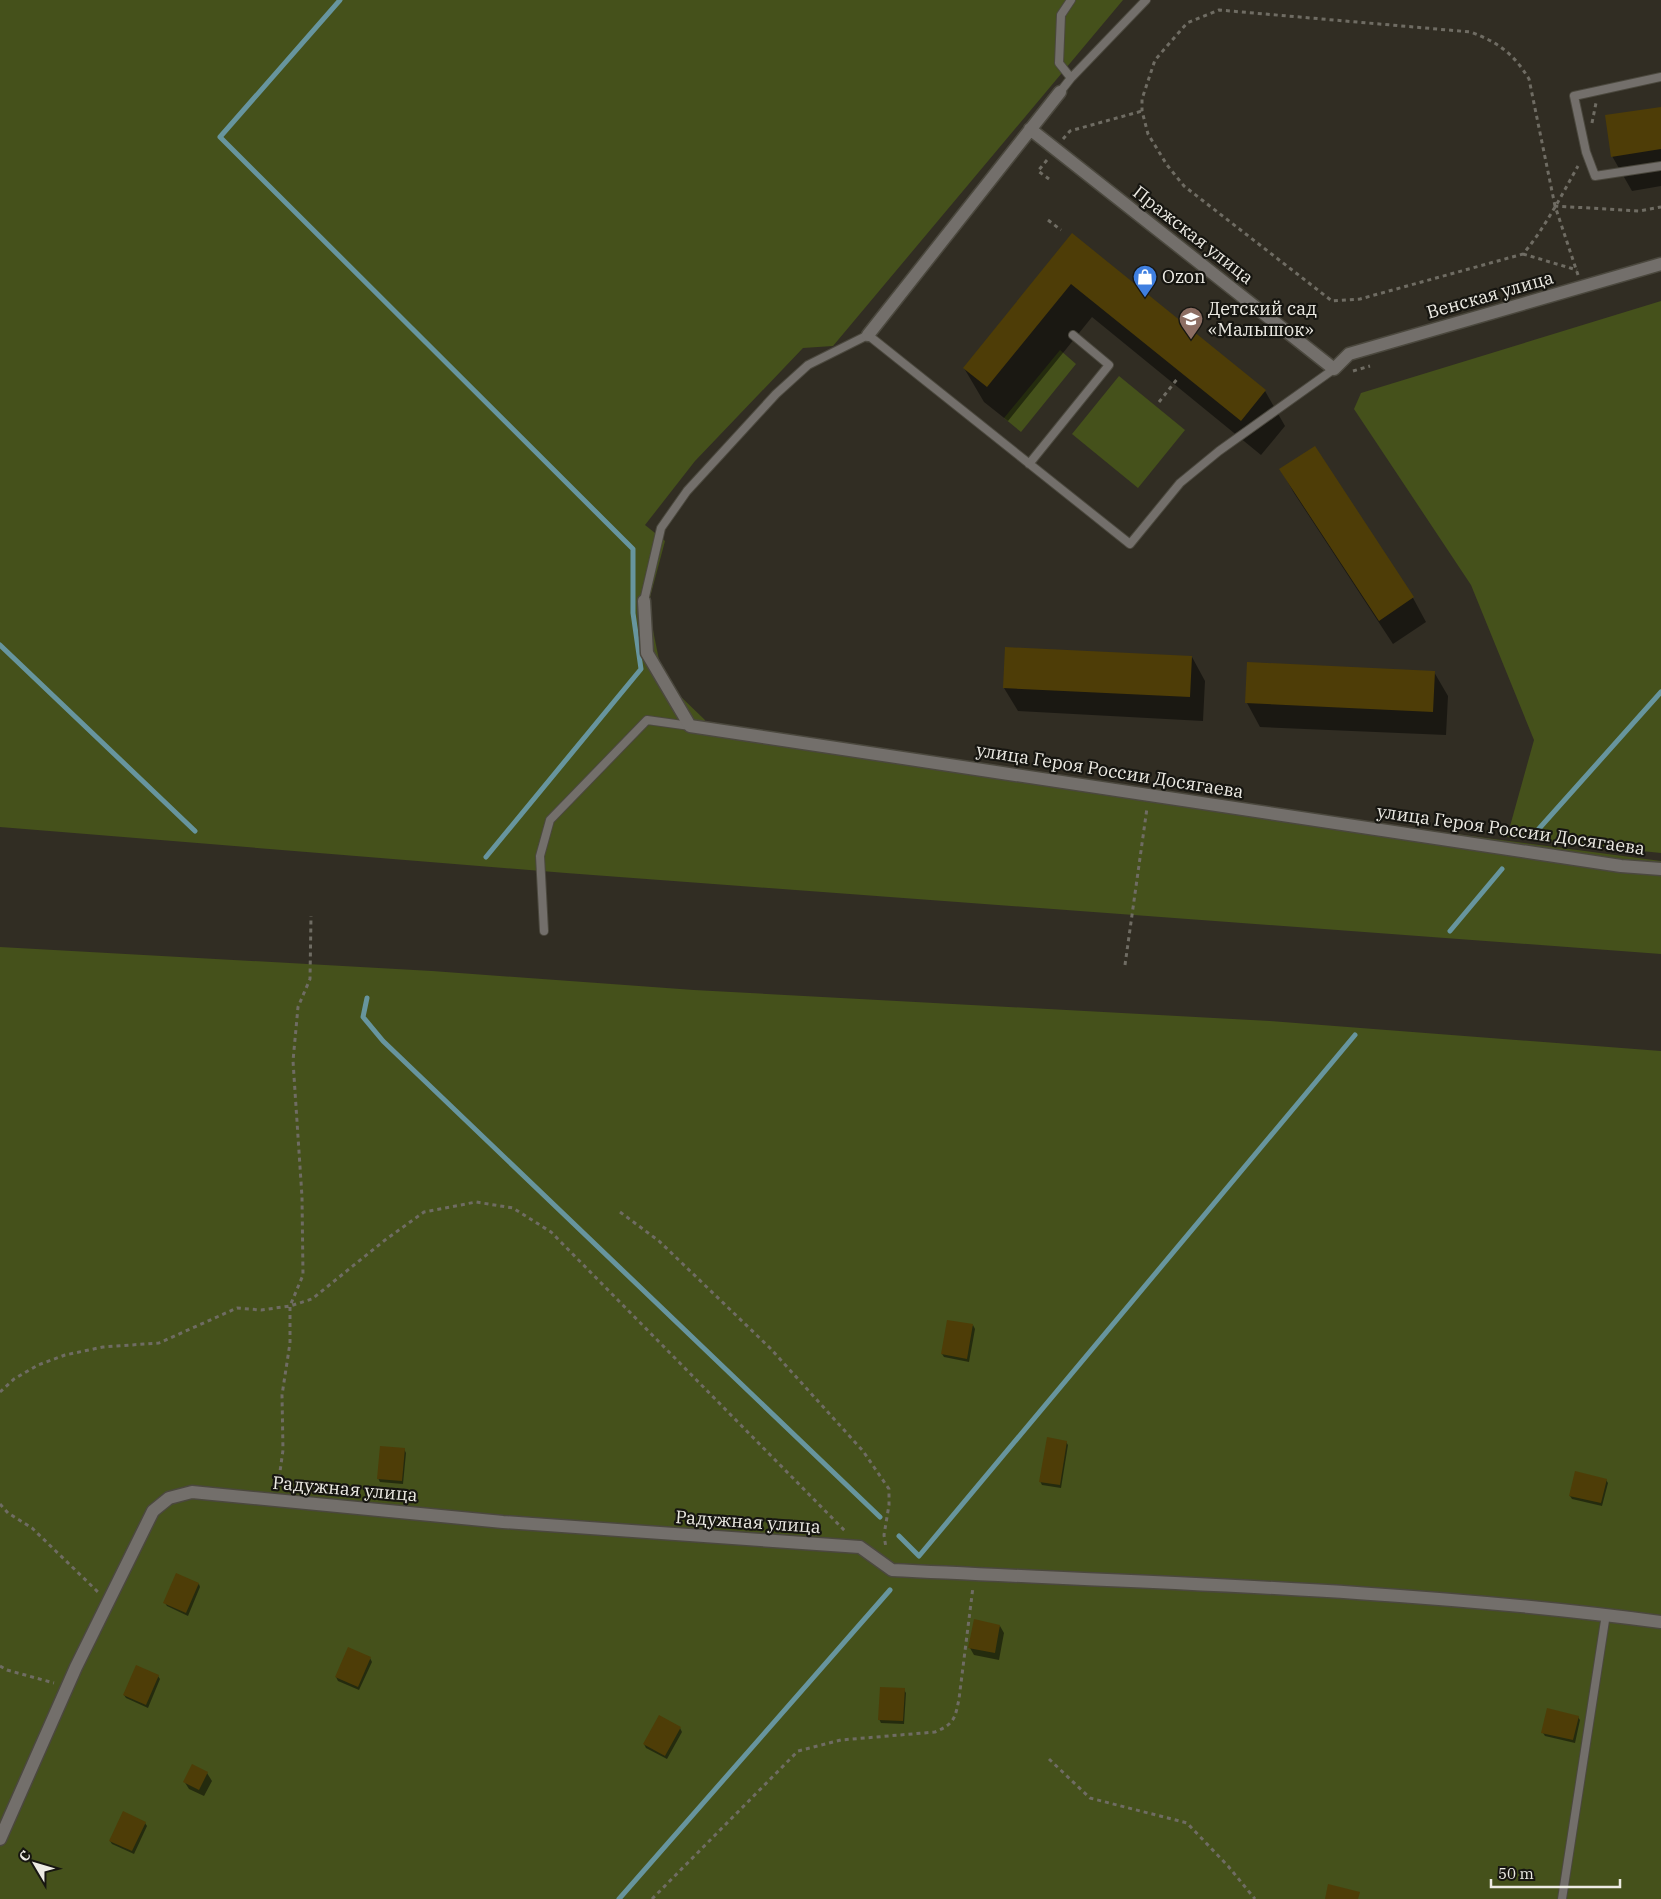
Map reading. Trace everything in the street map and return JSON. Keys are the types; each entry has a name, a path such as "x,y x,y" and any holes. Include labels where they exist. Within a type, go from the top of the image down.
{"street":[{"path":"868,336 1060,92"},
{"name":"Пражская улица","path":"1030,129 1334,369"},
{"name":"Венская улица","path":"1334,369 1349,354 1661,264"},
{"path":"644,601 648,653 690,726"},
{"name":"улица Героя России Досягаева","path":"690,726 1621,866 1661,869"},
{"name":"Радужная улица","path":"0,1838 67,1686 153,1511 169,1498 192,1492 503,1522 860,1547"},
{"path":"860,1547 892,1570 1378,1593 1606,1614 1661,1622"}],"lane":[{"path":"1071,0 1061,15 1058,63 1071,78"},
{"path":"1060,92 1071,78 1146,0"},
{"path":"1661,77 1574,96 1586,152 1596,176 1661,166"},
{"path":"1030,464 1109,365 1073,335"},
{"path":"644,601 661,528 686,491 776,394 808,364 868,336 1130,544 1180,484 1220,450 1334,369"},
{"path":"544,931 540,856 550,820 647,720 690,726"},
{"path":"1562,1899 1606,1614"}],"path":[{"path":"1577,270 1523,254 1360,299 1332,301 1184,186 1167,165 1148,134 1142,111 1142,99 1155,60 1187,23 1219,10 1471,32 1494,41 1518,62 1529,79 1555,206 1577,270 1582,286"},
{"path":"1070,131 1142,111"},
{"path":"1555,206 1639,211 1661,208"},
{"path":"1523,254 1532,244 1555,206"},
{"path":"1048,220 1061,230"},
{"path":"1159,402 1178,378"},
{"path":"1125,965 1149,795"},
{"path":"276,1500 283,1450 282,1395 290,1343 290,1306 303,1275 302,1197 293,1061 298,1008 310,979 311,916"},
{"path":"0,1392 14,1379 38,1365 66,1355 103,1347 159,1343 237,1308 261,1310 290,1306 312,1299 385,1240 424,1212 476,1202 513,1208 551,1232 860,1547"},
{"path":"620,1212 659,1241 770,1348 863,1451 889,1489 890,1505 884,1535 892,1570"},
{"path":"0,1504 8,1513 32,1528 108,1602"},
{"path":"652,1899 798,1751 841,1740 935,1732 949,1727 955,1717 959,1700 974,1574"},
{"path":"0,1666 7,1670 67,1686"},
{"path":"1049,1759 1090,1798 1187,1823 1228,1866 1254,1899"}],"green space":[{"path":"0,0 1123,0 833,346 803,348 695,461 645,525 665,541 648,605 660,665 679,695 705,720 701,734 1661,861 1661,954 566,873 0,827"},
{"path":"1661,301 1661,853 1507,837 1534,740 1471,585 1354,409 1361,393"},
{"path":"1060,350 1076,364 1021,432 1004,418"},
{"path":"1119,376 1185,430 1138,488 1072,434"},
{"path":"0,947 432,971 694,990 1270,1021 1661,1051 1661,1899 0,1899"}],"building":[{"path":"1661,107 1661,149 1611,157 1605,115"},
{"path":"1072,233 1266,390 1241,421 1071,284 987,387 963,368"},
{"path":"1315,446 1414,597 1379,621 1279,469"},
{"path":"1005,647 1192,656 1190,697 1003,688"},
{"path":"1247,662 1435,671 1433,712 1245,703"},
{"path":"947,1320 973,1324 967,1359 941,1354"},
{"path":"1047,1437 1067,1441 1060,1485 1039,1482"},
{"path":"380,1446 405,1448 402,1481 377,1479"},
{"path":"1575,1471 1607,1479 1601,1503 1569,1496"},
{"path":"176,1573 199,1583 186,1613 163,1603"},
{"path":"974,1619 1000,1625 995,1653 968,1648"},
{"path":"348,1647 371,1657 358,1687 335,1677"},
{"path":"136,1665 159,1675 146,1705 123,1695"},
{"path":"880,1687 905,1688 903,1721 878,1720"},
{"path":"1547,1708 1579,1716 1573,1740 1541,1733"},
{"path":"659,1715 681,1727 665,1756 643,1744"},
{"path":"192,1764 208,1772 199,1790 183,1782"},
{"path":"123,1811 146,1822 132,1851 109,1841"},
{"path":"1328,1884 1360,1892 1358,1899 1325,1899"}],"waterway":[{"path":"340,0 220,137 633,549 633,613 641,669 486,857"},
{"path":"0,645 195,831"},
{"path":"1536,832 1661,692"},
{"path":"1450,931 1502,869"},
{"path":"367,998 363,1017 383,1041 880,1517"},
{"path":"899,1536 919,1556 1355,1035"},
{"path":"619,1899 890,1590"}],"place":[{"name":"Ozon","path":"1145,298"},
{"name":"Детский сад «Малышок»","path":"1191,340"}]}
